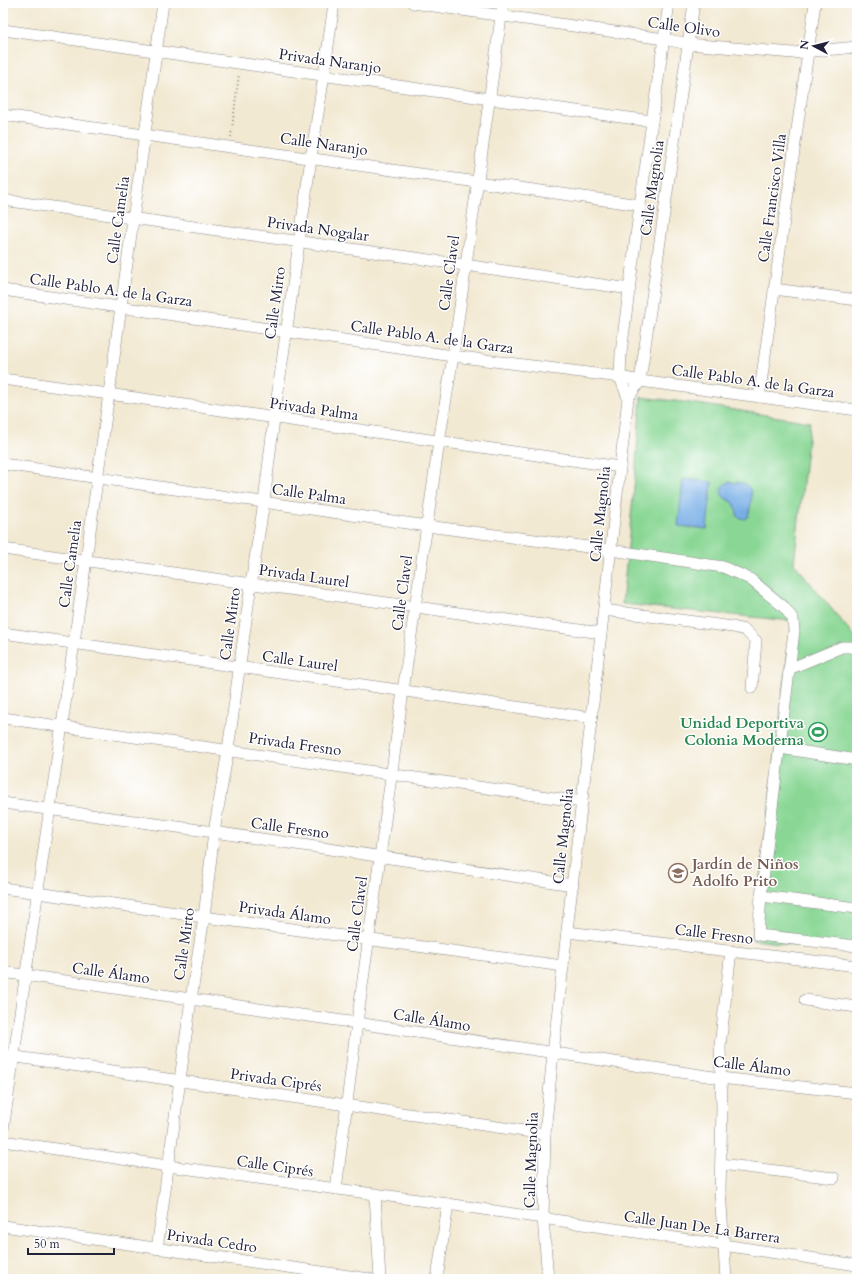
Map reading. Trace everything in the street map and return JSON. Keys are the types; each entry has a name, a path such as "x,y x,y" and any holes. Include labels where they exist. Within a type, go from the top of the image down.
{"street":[{"name":"Calle Camelia","path":"3,1130 8,1056 26,976 98,478 163,3"},
{"name":"Calle Mirto","path":"156,1248 204,917 214,832 228,750 264,502 274,419 334,3"},
{"name":"Calle Olivo","path":"413,3 664,39 688,44 779,52 808,52 857,47"},
{"name":"Calle Clavel","path":"336,1189 357,1023 403,691 453,356 503,3"},
{"name":"Calle Magnolia","path":"548,1279 544,1218 545,1134 628,398 620,377 620,353 669,3"},
{"name":"Calle Magnolia","path":"628,398 640,381 694,3"},
{"name":"Calle Francisco Villa","path":"758,397 815,3"},
{"name":"Privada Naranjo","path":"3,30 490,100 652,121"},
{"name":"Calle Naranjo","path":"3,115 640,205"},
{"name":"Privada Nogalar","path":"3,200 630,289"},
{"path":"774,289 857,300"},
{"name":"Calle Pablo A. de la Garza","path":"3,290 453,356 620,377 640,381 857,410"},
{"name":"Privada Palma","path":"3,379 620,468"},
{"name":"Calle Palma","path":"3,464 427,526 611,550 723,567 750,579 784,607 793,619 794,631 789,669"},
{"name":"Privada Laurel","path":"3,549 601,633"},
{"path":"604,610 733,626 745,630 756,641 752,688"},
{"name":"Calle Laurel","path":"3,633 592,718"},
{"path":"857,651 851,647 842,647 789,669 761,896 758,934 857,946"},
{"name":"Privada Fresno","path":"3,718 582,802"},
{"path":"780,748 857,760"},
{"name":"Calle Fresno","path":"3,803 214,832 573,885"},
{"name":"Privada Álamo","path":"3,888 563,966"},
{"path":"761,896 857,908"},
{"name":"Calle Fresno","path":"567,932 857,966"},
{"path":"726,1279 720,1210 722,1108 720,1046 731,951"},
{"name":"Calle Álamo","path":"3,972 357,1023 720,1078 857,1093"},
{"path":"804,1000 857,1007"},
{"name":"Privada Ciprés","path":"8,1056 545,1134"},
{"name":"Calle Ciprés","path":"3,1140 168,1166 544,1218"},
{"path":"721,1164 834,1178"},
{"path":"375,1195 380,1279"},
{"path":"437,1279 448,1204"},
{"name":"Calle Juan De La Barrera","path":"544,1218 857,1265"},
{"name":"Privada Cedro","path":"3,1226 370,1279"}],"path":[{"path":"229,146 241,63"}],"green space":[{"name":"Unidad Deportiva Colonia Moderna","path":"641,397 691,403 810,422 794,563 857,640 857,952 753,940 792,621 622,604 635,478"}],"water":[{"path":"683,479 712,482 707,529 678,526"},
{"path":"729,482 745,484 750,491 751,504 748,517 745,519 738,517 734,503 722,495 722,487"}],"place":[{"name":"Unidad Deportiva Colonia Moderna","path":"818,732"},
{"name":"Jardín de Niños Adolfo Prito","path":"678,873"}]}
